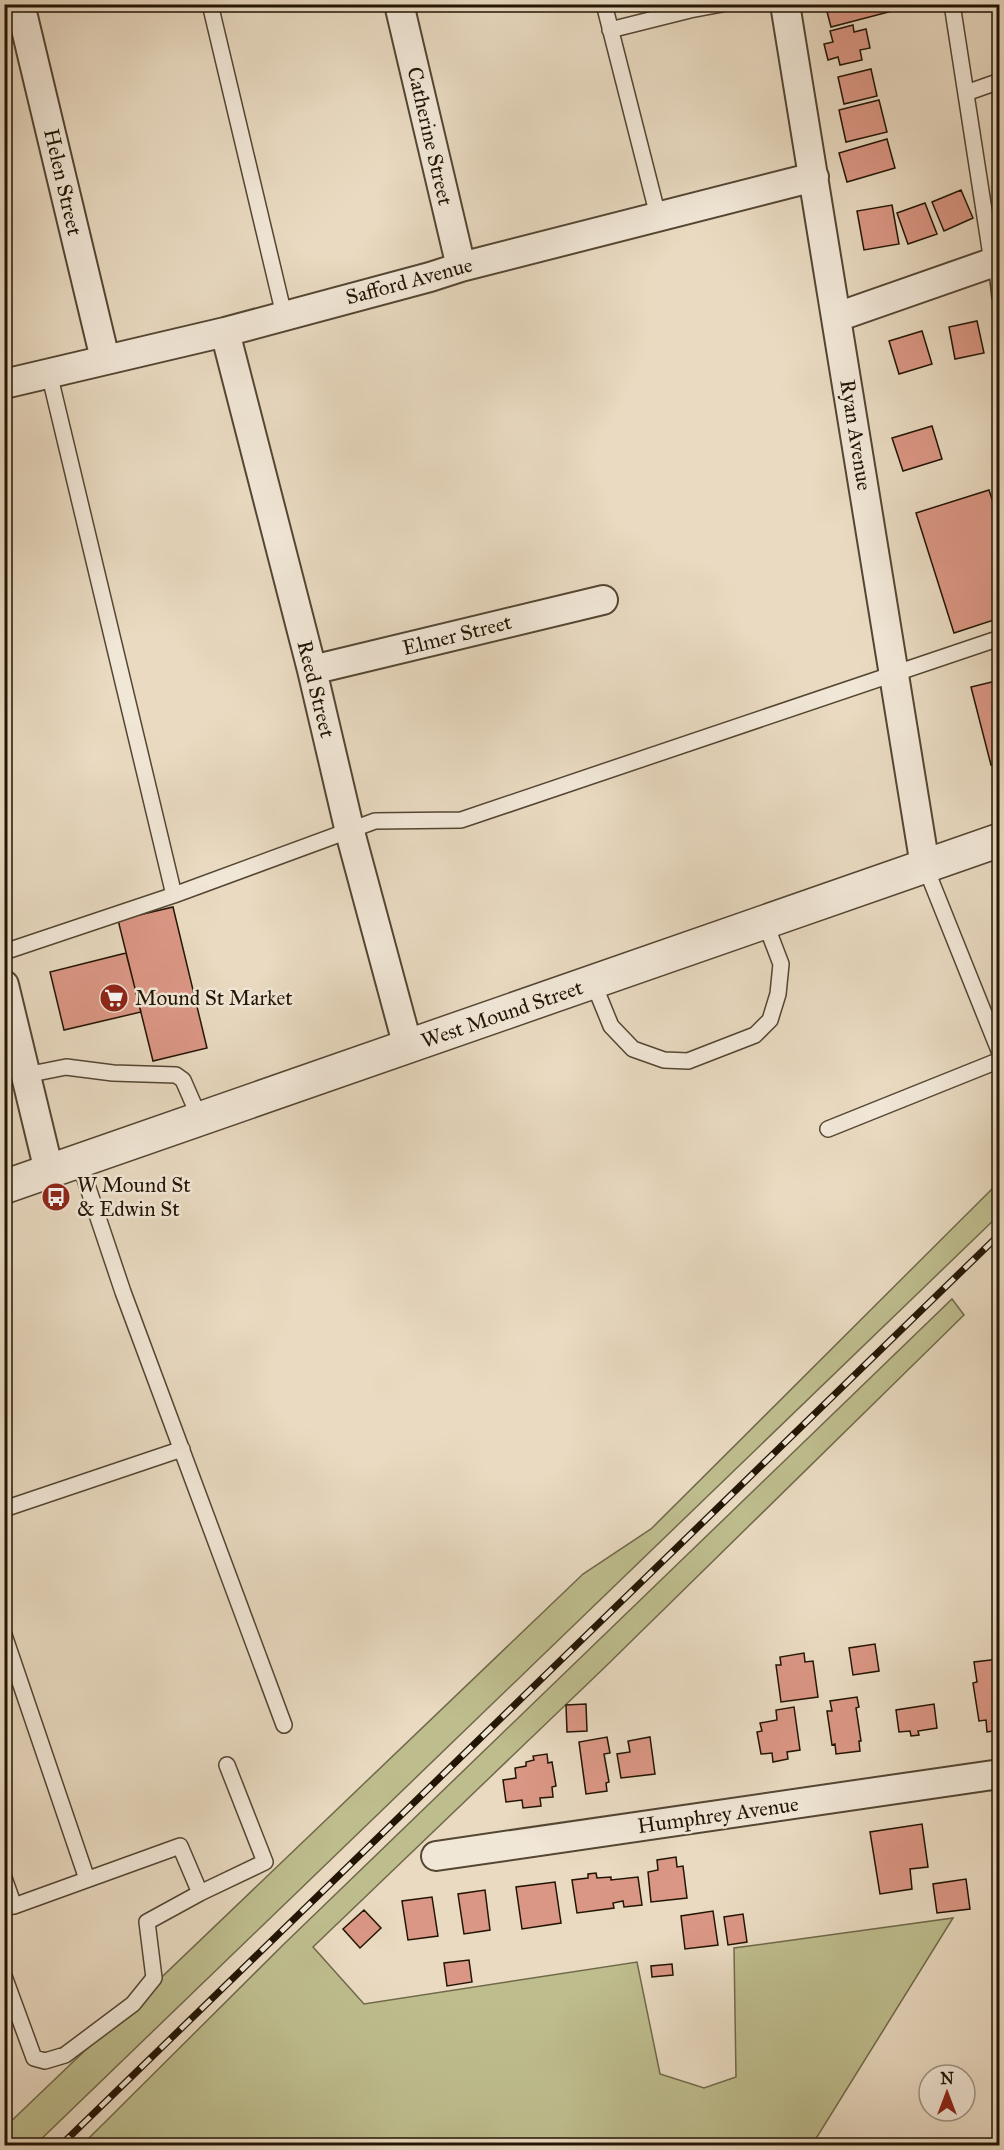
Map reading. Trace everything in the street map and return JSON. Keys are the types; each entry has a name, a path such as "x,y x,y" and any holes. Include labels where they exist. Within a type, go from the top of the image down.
{"street":[{"name":"Helen Street","path":"20,4 105,359"},
{"name":"Catherine Street","path":"399,4 461,267"},
{"name":"Ryan Avenue","path":"785,4 925,866"},
{"name":"Safford Avenue","path":"4,384 225,332 461,267 814,177"},
{"path":"837,317 996,261"},
{"name":"Reed Street","path":"225,332 312,670 350,832 408,1047"},
{"name":"Elmer Street","path":"312,670 603,600"},
{"name":"West Mound Street","path":"4,1187 999,840"},
{"path":"4,985 26,1075 64,1166"},
{"name":"Humphrey Avenue","path":"436,1856 999,1774"}],"lane":[{"path":"210,4 284,315"},
{"path":"604,4 658,216"},
{"path":"610,30 722,4"},
{"path":"952,4 996,261 999,297"},
{"path":"966,93 999,81"},
{"path":"49,373 174,895"},
{"path":"4,952 174,895 375,821 461,820 999,638"},
{"path":"925,866 999,1053"},
{"path":"593,982 611,1026 633,1049 664,1060 688,1061 755,1035 770,1020 778,994 781,964 765,922"},
{"path":"828,1129 999,1060"},
{"path":"26,1075 66,1067 113,1073 176,1074 183,1080 200,1119"},
{"path":"64,1166 123,1292 284,1725"},
{"path":"4,1509 182,1449"},
{"path":"4,1635 87,1880"},
{"path":"4,1976 34,2058 45,2061 66,2055 133,2004 154,1978 147,1922 200,1893 265,1862 227,1765"},
{"path":"4,1878 9,1906 180,1846 200,1893"}],"shaded area":[{"path":"999,1182 999,1215 35,2145 5,2146 5,2127 583,1574 651,1529"},
{"path":"952,1299 964,1315 603,1669 313,1947 364,2004 637,1962 660,2074 704,2088 736,2077 734,1948 953,1918 812,2145 82,2145 284,1944"}],"building":[{"path":"825,4 899,4 900,9 831,27"},
{"path":"960,4 998,4 998,6 961,12"},
{"path":"853,25 854,32 866,29 870,48 860,50 862,60 840,65 838,57 828,60 824,44 833,42 830,31"},
{"path":"871,69 877,96 844,104 838,77"},
{"path":"879,100 887,132 846,142 839,110"},
{"path":"887,139 895,168 847,182 839,153"},
{"path":"961,190 973,218 944,231 932,202"},
{"path":"925,203 937,234 908,244 897,213"},
{"path":"892,205 899,244 864,250 857,211"},
{"path":"977,321 984,353 955,359 949,327"},
{"path":"922,331 932,364 899,374 889,341"},
{"path":"932,426 942,459 903,471 892,438"},
{"path":"989,490 1000,523 1000,618 954,633 916,513"},
{"path":"1000,680 1000,763 991,765 971,687"},
{"path":"173,907 207,1048 153,1061 118,920"},
{"path":"126,953 141,1012 64,1030 50,972"},
{"path":"875,1644 879,1671 853,1675 849,1648"},
{"path":"804,1653 805,1662 813,1661 818,1697 781,1702 776,1665 781,1665 780,1657"},
{"path":"999,1659 1000,1730 987,1732 986,1720 979,1721 973,1683 977,1682 974,1662"},
{"path":"857,1697 860,1751 836,1754 835,1744 832,1745 827,1711 832,1711 830,1701"},
{"path":"586,1704 587,1731 567,1732 566,1705"},
{"path":"934,1704 937,1728 918,1731 919,1735 911,1736 910,1731 899,1732 896,1710"},
{"path":"794,1707 800,1750 787,1752 788,1759 773,1762 772,1753 761,1754 757,1732 762,1731 760,1723 777,1720 776,1710"},
{"path":"607,1737 610,1753 604,1754 609,1782 606,1783 607,1791 586,1794 579,1742"},
{"path":"650,1737 655,1774 621,1778 617,1754 630,1752 628,1741"},
{"path":"547,1754 548,1763 552,1762 556,1786 552,1787 553,1797 540,1798 541,1806 523,1808 522,1800 506,1802 503,1780 516,1778 515,1768 526,1766 526,1762 534,1760 533,1756"},
{"path":"922,1824 928,1867 910,1869 912,1889 880,1894 870,1832"},
{"path":"676,1857 677,1867 683,1866 687,1898 651,1902 648,1872 658,1870 657,1860"},
{"path":"596,1873 597,1878 611,1877 611,1880 638,1877 642,1905 624,1907 623,1901 613,1903 614,1908 577,1913 572,1880 588,1878 588,1874"},
{"path":"966,1879 970,1909 937,1913 933,1884"},
{"path":"555,1882 561,1923 522,1929 516,1887"},
{"path":"485,1890 490,1930 464,1934 458,1894"},
{"path":"432,1897 438,1936 408,1940 402,1901"},
{"path":"364,1910 381,1928 360,1948 343,1929"},
{"path":"713,1911 718,1945 685,1949 681,1916"},
{"path":"743,1914 747,1942 728,1945 724,1917"},
{"path":"469,1960 472,1982 447,1986 444,1963"},
{"path":"672,1964 673,1975 652,1977 651,1966"}],"railway":[{"path":"60,2146 1000,1234"}],"place":[{"name":"Mound St Market","path":"114,998"},
{"name":"W Mound St & Edwin St","path":"56,1197"}]}
